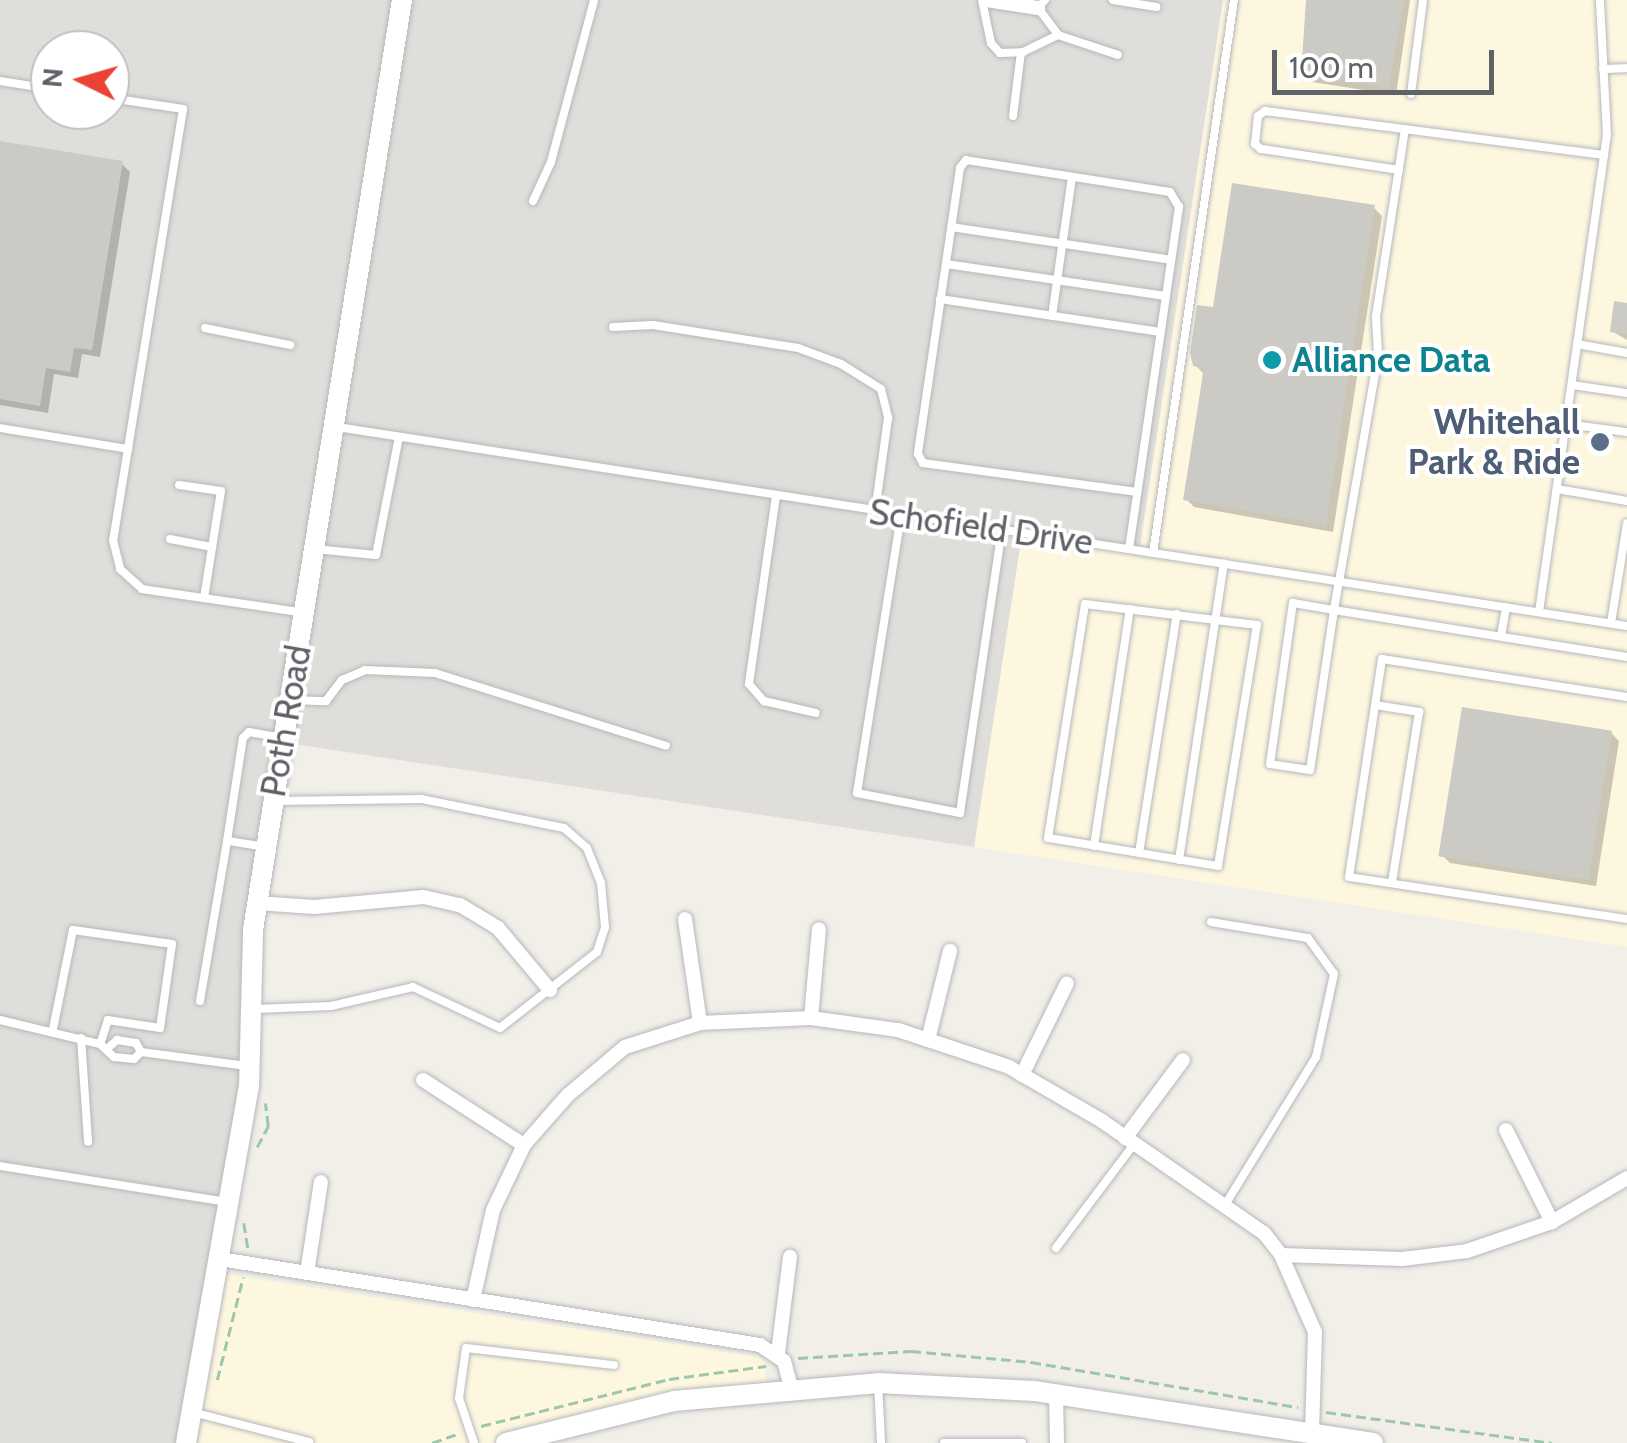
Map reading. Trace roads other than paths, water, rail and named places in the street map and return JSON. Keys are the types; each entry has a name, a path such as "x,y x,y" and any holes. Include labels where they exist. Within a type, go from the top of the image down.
{"street":[{"name":"Poth Road","path":"186,1443 232,1202 251,1066 250,1010 257,904 402,0"},
{"path":"984,0 1041,4"},
{"path":"257,904 314,908 424,897 460,905 498,928 550,990"},
{"path":"685,919 700,1023"},
{"path":"811,1018 819,929"},
{"path":"928,1040 950,952"},
{"path":"1022,1075 1066,983"},
{"path":"473,1300 493,1210 524,1145 568,1095 625,1048 700,1023 811,1018 928,1040 1022,1075 1130,1141 1264,1233 1282,1256 1315,1332 1312,1434"},
{"path":"1130,1141 1183,1060"},
{"path":"424,1080 524,1145"},
{"path":"1506,1130 1552,1222"},
{"path":"1282,1256 1444,1256 1552,1222 1627,1178"},
{"path":"307,1273 321,1182"},
{"path":"790,1257 778,1353 791,1387"},
{"path":"220,1260 778,1353"},
{"path":"506,1443 674,1401 791,1387 878,1383 1056,1394 1372,1443"},
{"path":"1056,1394 1057,1443"}],"lane":[{"path":"533,201 550,162 594,0"},
{"path":"984,0 995,50 1021,52 1058,35"},
{"path":"1113,0 1156,7"},
{"path":"1154,552 1234,0"},
{"path":"1411,94 1423,0"},
{"path":"1539,612 1604,155 1600,0"},
{"path":"1041,4 1058,35 1118,55"},
{"path":"1014,116 1021,52"},
{"path":"1603,70 1627,68"},
{"path":"0,81 30,86"},
{"path":"130,101 183,109 113,540 125,578 142,589 304,613"},
{"path":"1399,170 1257,148 1258,116 1265,110 1604,155"},
{"path":"1405,129 1376,317 1378,356 1334,610 1310,770 1270,764 1293,603 1334,610 1627,656"},
{"path":"1129,549 1179,207 1170,192 966,160 951,227 918,454 923,463 1137,492"},
{"path":"1052,316 1072,177"},
{"path":"951,227 1171,260"},
{"path":"946,264 1166,296"},
{"path":"940,298 1161,332"},
{"path":"613,327 654,326 798,348 841,364 881,390 888,418 875,512"},
{"path":"204,328 290,344"},
{"path":"1577,344 1627,353"},
{"path":"1572,385 1627,393"},
{"path":"1566,424 1627,432"},
{"name":"Schofield Drive","path":"335,426 1627,626"},
{"path":"0,428 128,449"},
{"path":"315,549 376,555 399,437"},
{"path":"180,485 221,491 204,598"},
{"path":"1557,490 1627,501"},
{"path":"776,496 749,684 764,701 816,713"},
{"path":"902,516 857,793 960,813 1002,530"},
{"path":"1611,623 1623,579 1627,523"},
{"path":"170,539 212,546"},
{"path":"1178,860 1224,563"},
{"path":"1085,604 1177,614 1257,625 1218,866 1048,838 1085,604"},
{"path":"1501,636 1506,607"},
{"path":"1094,846 1130,609"},
{"path":"1139,853 1177,614"},
{"path":"1627,697 1382,659 1349,876 1627,919"},
{"path":"290,700 326,701 342,680 365,670 434,673 666,746"},
{"path":"1375,705 1419,712 1392,883"},
{"path":"200,1001 243,738 249,732 284,738"},
{"path":"250,1010 317,1008 413,986 500,1028 598,952 602,940 601,883 576,836 501,811 420,799 273,801"},
{"path":"227,842 266,847"},
{"path":"1211,922 1308,938 1334,974 1316,1057 1223,1208"},
{"path":"53,1030 73,930 172,944 160,1028 108,1020 104,1046"},
{"path":"0,1020 81,1038 104,1046 114,1057 129,1060 141,1052 251,1066"},
{"path":"81,1038 88,1142"},
{"path":"104,1046 117,1040 136,1043 141,1052"},
{"path":"1056,1248 1130,1141"},
{"path":"0,1166 232,1202"},
{"path":"474,1443 459,1398 466,1348 614,1365"},
{"path":"878,1383 880,1443"},
{"path":"191,1412 310,1442"},
{"path":"944,1443 1022,1443"}],"place":[{"name":"Alliance Data","path":"1272,360"},
{"name":"Whitehall Park & Ride","path":"1600,442"}]}
